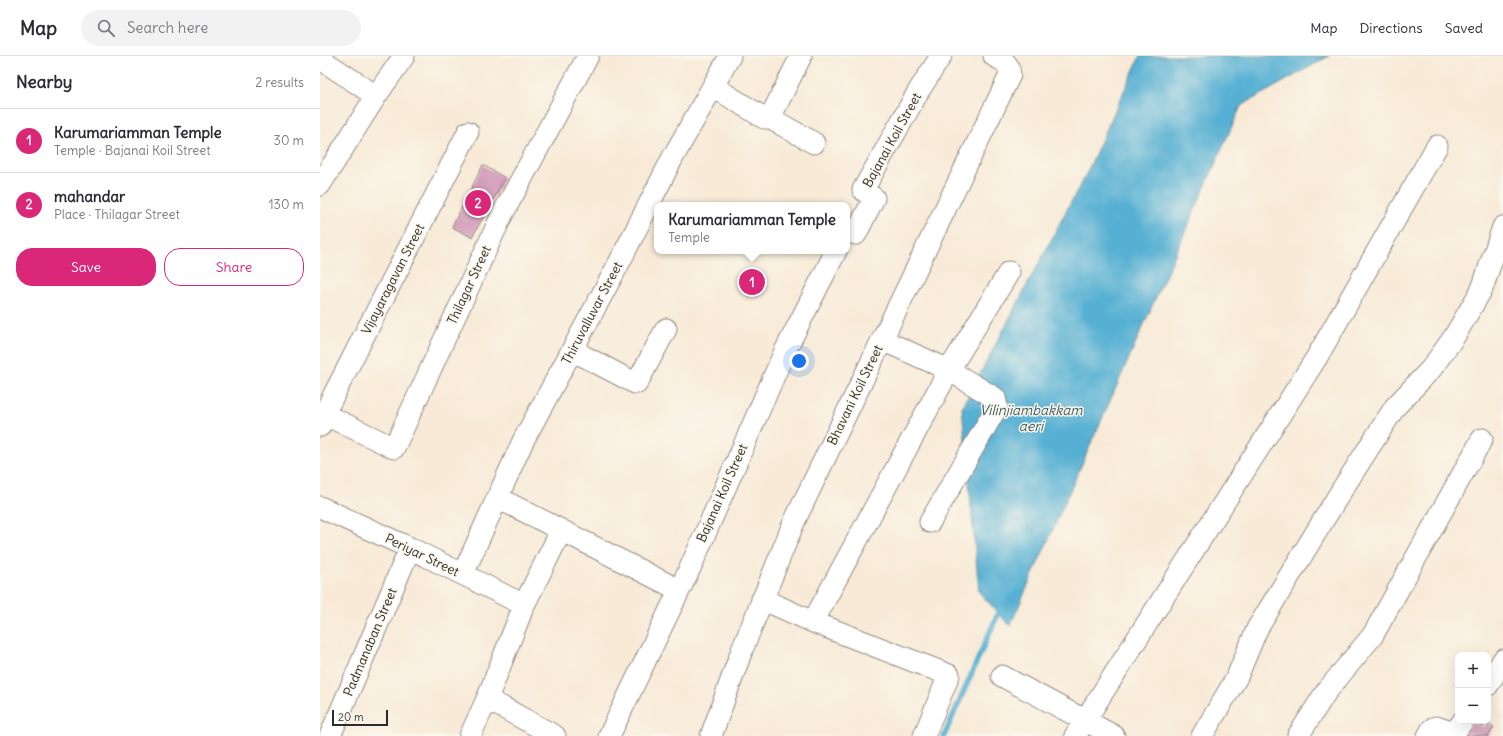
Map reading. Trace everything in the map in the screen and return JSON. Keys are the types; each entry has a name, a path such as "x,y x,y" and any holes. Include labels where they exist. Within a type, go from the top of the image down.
{"street":[{"path":"320,185 376,96 404,56"},
{"name":"Thilagar Street","path":"322,420 394,448 502,215 588,56"},
{"name":"Thiruvalluvar Street","path":"463,574 523,441 672,157 714,87 730,56"},
{"path":"768,117 772,114 801,56"},
{"name":"Bajanai Koil Street","path":"850,233 856,234 874,198 863,190 918,92 941,56"},
{"name":"Bhavani Koil Street","path":"711,736 742,650 794,522 1010,75 1009,67 1000,59"},
{"path":"324,62 376,96"},
{"path":"714,87 764,118 768,117 814,143"},
{"name":"Vijayaragavan Street","path":"322,420 468,132"},
{"path":"1080,729 1317,357 1437,146"},
{"path":"1202,736 1237,677 1257,629 1347,482 1395,407 1431,368 1454,337 1482,289 1503,227"},
{"name":"Bajanai Koil Street","path":"609,736 679,590 785,351 834,254"},
{"path":"813,622 949,370 1009,272"},
{"path":"572,350 637,383 666,329"},
{"path":"882,340 949,370 995,398 997,407 930,522"},
{"path":"1298,736 1326,692 1373,635 1482,439"},
{"path":"498,498 679,590"},
{"name":"Periyar Street","path":"320,507 410,548 524,605"},
{"path":"470,736 487,699 524,605 561,531"},
{"name":"Padmanaban Street","path":"330,736 410,548"},
{"path":"762,600 813,622 949,675 924,736"},
{"path":"1491,680 1503,660"},
{"path":"1002,676 1080,729 1114,736"},
{"path":"487,699 555,736"},
{"path":"1428,736 1432,729 1436,727 1455,732 1461,724"}],"water":[{"name":"Vilinjiambakkam aeri","path":"1140,56 1329,56 1241,106 1010,626 979,592 962,408 1087,172"}],"building":[{"path":"483,165 505,178 472,237 452,227"},
{"path":"1471,724 1478,724 1483,727 1485,724 1489,724 1494,727 1488,736 1461,736"}],"waterway":[{"path":"944,736 1001,607"}],"place":[{"name":"mahandar","path":"478,203"},
{"name":"Karumariamman Temple","path":"752,282"}]}
